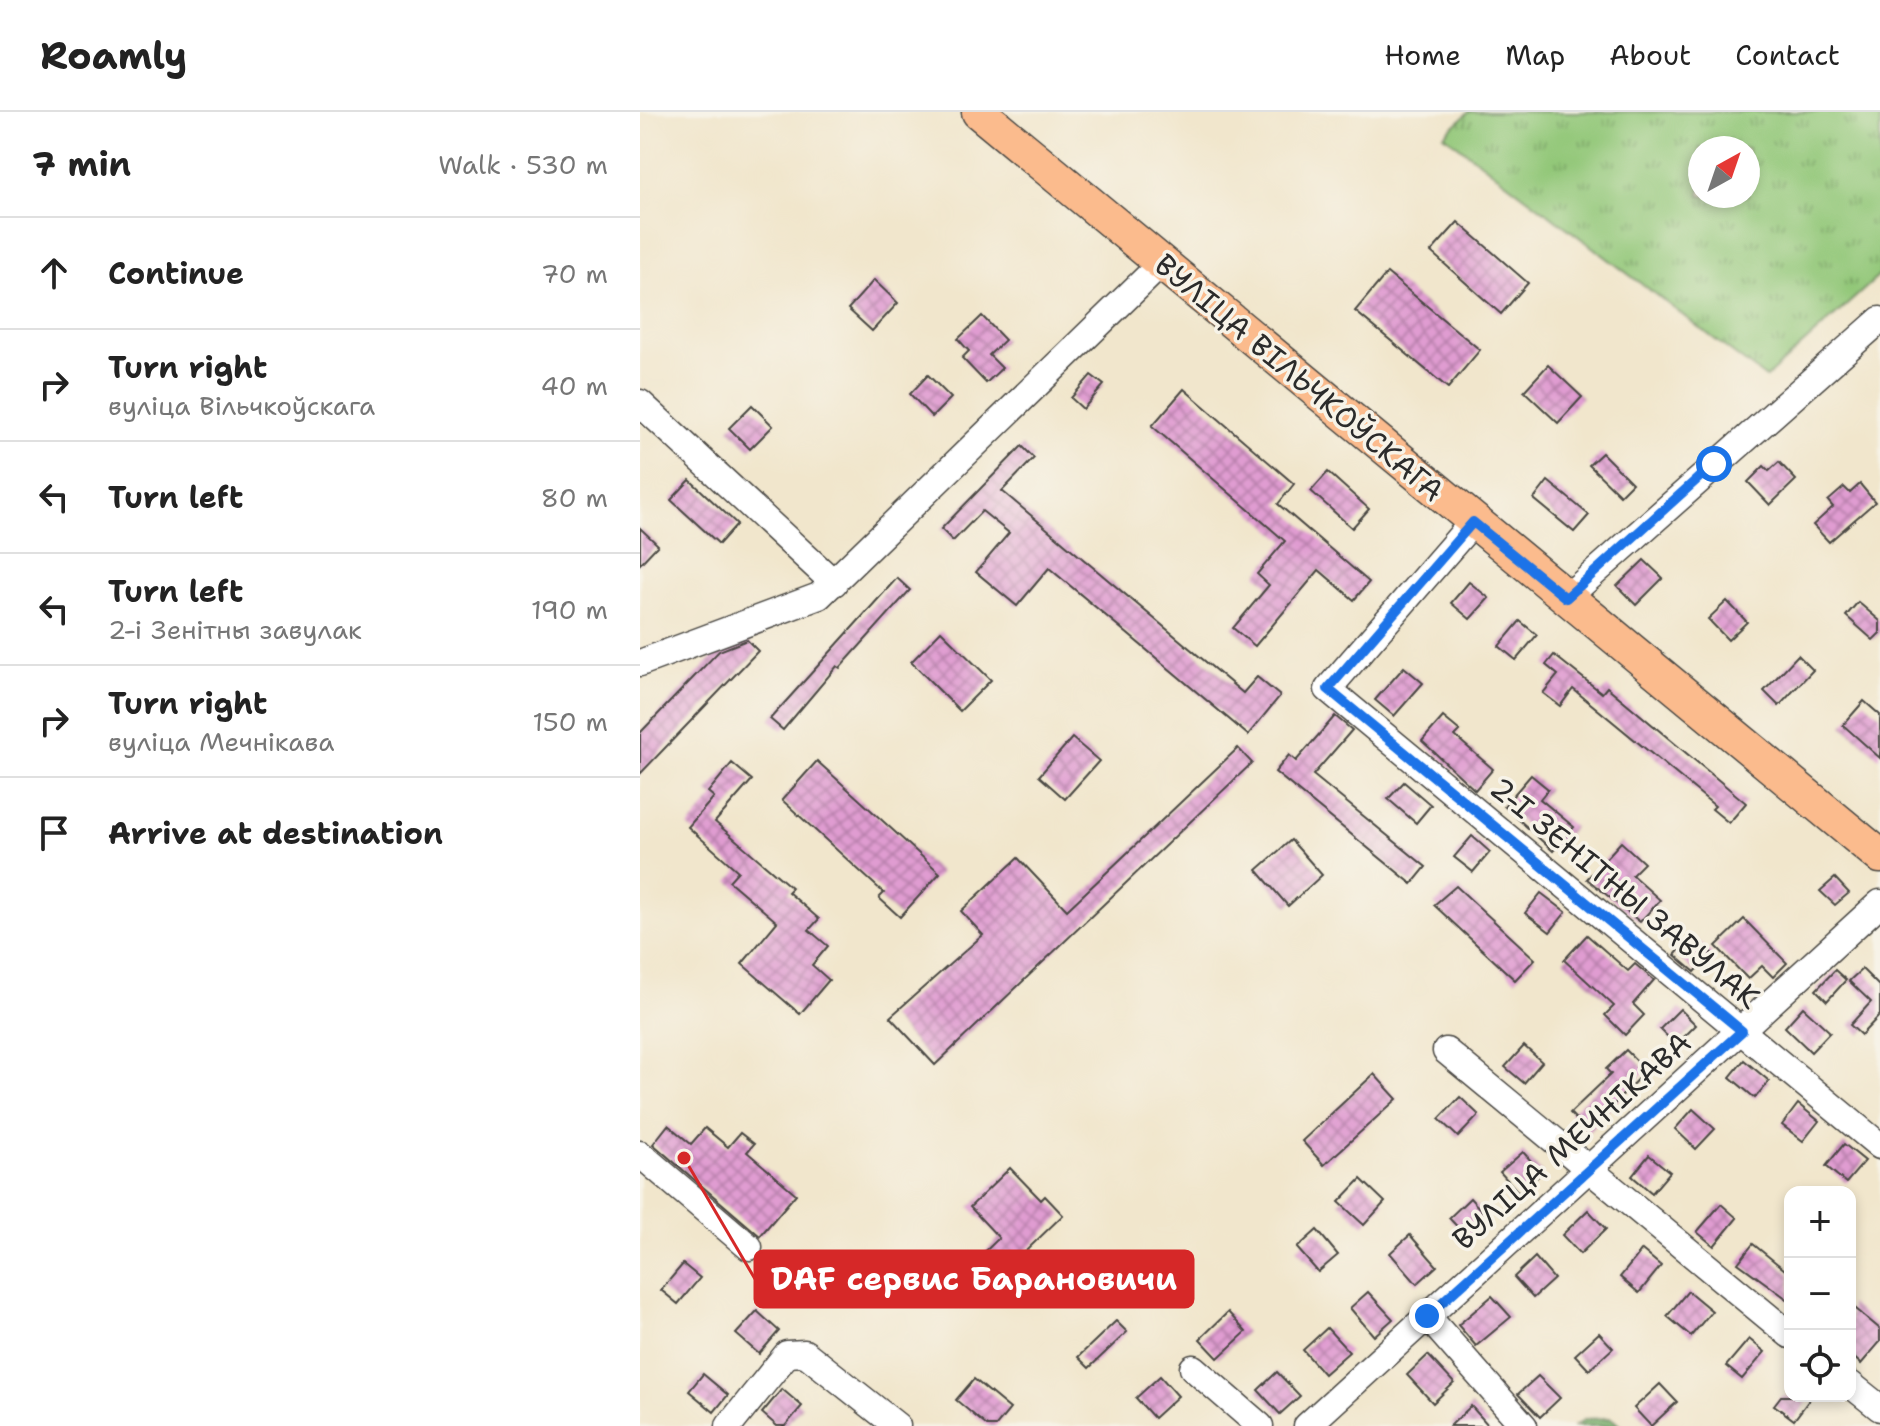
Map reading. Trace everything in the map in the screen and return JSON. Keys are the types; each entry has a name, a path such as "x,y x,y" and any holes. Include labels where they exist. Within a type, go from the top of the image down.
{"main road":[{"name":"ВУЛІЦА ВІЛЬЧКОЎСКАГА","path":"979,112 1880,856"}],"street":[{"path":"640,663 819,596 1162,263"},
{"path":"1566,598 1880,320"},
{"path":"640,403 834,583"},
{"name":"2-І ЗЕНІТНЫ ЗАВУЛАК","path":"1473,522 1328,689 1880,1146"},
{"name":"ВУЛІЦА МЕЧНІКАВА","path":"1307,1426 1880,903"},
{"path":"1446,1051 1784,1330"},
{"path":"640,1154 749,1247"},
{"path":"1427,1316 1524,1426"},
{"path":"729,1426 787,1354 805,1353 897,1426"},
{"path":"1193,1368 1260,1426"},
{"path":"1856,1389 1880,1408"}],"green space":[{"path":"1469,112 1880,112 1880,275 1766,378 1444,135"},
{"path":"1611,1418 1621,1426 1575,1426 1585,1419"}],"building":[{"path":"1458,222 1528,283 1501,314 1431,252"},
{"path":"1387,273 1480,350 1448,388 1355,311"},
{"path":"874,280 898,303 872,331 848,309"},
{"path":"982,316 1005,340 989,355 1002,368 986,383 962,358 969,351 958,339"},
{"path":"1548,365 1582,397 1558,423 1524,391"},
{"path":"928,375 951,398 932,417 910,394"},
{"path":"1091,375 1104,385 1083,409 1071,398"},
{"path":"1184,389 1294,484 1278,504 1369,582 1354,600 1319,570 1255,646 1233,628 1269,585 1257,574 1285,541 1152,426"},
{"path":"752,405 773,426 750,449 729,428"},
{"path":"1022,446 1034,458 1002,491 1243,693 1257,677 1280,696 1248,735 1049,568 1017,606 976,572 1009,533 982,511 953,541 941,529"},
{"path":"1602,453 1632,483 1620,495 1589,465"},
{"path":"1779,462 1796,480 1770,505 1748,482 1764,466 1769,471"},
{"path":"1328,472 1369,509 1352,528 1311,491"},
{"path":"690,480 737,524 719,544 671,500"},
{"path":"1548,481 1589,515 1574,532 1534,499"},
{"path":"1860,484 1875,502 1829,542 1813,525 1833,507 1828,501 1844,487 1850,493"},
{"path":"640,528 658,545 640,564"},
{"path":"1644,560 1663,578 1636,605 1617,586"},
{"path":"897,578 910,590 840,668 837,666 783,730 770,719"},
{"path":"1469,582 1489,598 1470,619 1451,603"},
{"path":"1727,601 1747,622 1728,640 1708,619"},
{"path":"1858,602 1880,621 1880,633 1873,640 1846,616"},
{"path":"1520,621 1537,635 1516,660 1499,646"},
{"path":"941,631 991,680 960,711 911,662"},
{"path":"747,640 758,651 640,774 640,733 719,651"},
{"path":"1554,655 1602,693 1607,687 1746,803 1729,823 1712,809 1715,806 1573,689 1560,706 1543,693 1558,675 1546,665"},
{"path":"1798,655 1813,670 1779,706 1764,691"},
{"path":"1404,667 1423,683 1394,716 1375,700"},
{"path":"1864,701 1880,715 1880,758 1843,725"},
{"path":"1335,716 1352,730 1313,775 1426,867 1412,884 1275,772 1289,755 1296,761"},
{"path":"1443,717 1460,731 1455,736 1493,769 1475,790 1422,741"},
{"path":"1072,738 1099,761 1065,799 1039,776"},
{"path":"1238,748 1252,763 935,1065 890,1017 983,935 961,911 1018,858 1067,910"},
{"path":"817,761 940,873 900,917 879,898 884,893 782,800"},
{"path":"732,763 752,780 715,822 792,888 788,892 819,919 809,930 828,946 812,965 829,980 800,1014 742,964 777,922 729,881 738,871 688,827 714,797 708,792"},
{"path":"1531,775 1548,789 1540,799 1574,827 1553,851 1504,806"},
{"path":"1404,782 1431,805 1416,823 1388,799"},
{"path":"1472,836 1490,852 1473,872 1454,857"},
{"path":"1291,840 1322,875 1288,906 1257,870"},
{"path":"1621,842 1644,863 1632,875 1660,900 1640,922 1587,879"},
{"path":"1835,878 1849,893 1835,905 1820,891"},
{"path":"1456,886 1535,959 1515,980 1434,905"},
{"path":"1541,893 1566,912 1550,932 1525,913"},
{"path":"1744,919 1787,963 1773,977 1762,966 1748,979 1716,946"},
{"path":"1587,935 1628,971 1635,964 1654,980 1633,1004 1644,1015 1625,1035 1605,1015 1614,1006 1564,960"},
{"path":"1692,936 1712,953 1695,972 1675,955"},
{"path":"1862,969 1880,987 1880,1015 1861,1035 1850,1025 1871,1002 1849,981"},
{"path":"1835,970 1846,980 1827,1001 1816,990"},
{"path":"1803,1007 1830,1032 1811,1052 1785,1027"},
{"path":"1680,1009 1696,1025 1676,1045 1660,1029"},
{"path":"1524,1046 1542,1062 1524,1083 1505,1067"},
{"path":"1626,1050 1646,1070 1588,1132 1570,1113 1611,1074 1606,1069"},
{"path":"1744,1060 1769,1081 1755,1098 1730,1077"},
{"path":"1374,1074 1397,1099 1324,1165 1302,1141"},
{"path":"1460,1097 1479,1115 1458,1137 1439,1119"},
{"path":"1798,1104 1819,1121 1803,1141 1782,1125"},
{"path":"1693,1109 1715,1129 1696,1149 1675,1129"},
{"path":"668,1125 691,1144 705,1128 728,1147 740,1133 754,1144 747,1152 796,1194 760,1236 653,1144"},
{"path":"1844,1144 1865,1161 1846,1183 1826,1166"},
{"path":"1523,1152 1542,1173 1519,1193 1500,1172"},
{"path":"1649,1155 1670,1172 1652,1193 1632,1176"},
{"path":"1010,1168 1041,1200 1045,1196 1063,1215 974,1301 955,1281 999,1238 970,1207"},
{"path":"1361,1179 1385,1202 1364,1225 1339,1202"},
{"path":"1470,1198 1489,1219 1468,1238 1449,1218"},
{"path":"1721,1204 1737,1218 1714,1246 1697,1232"},
{"path":"1588,1210 1606,1229 1580,1254 1562,1235"},
{"path":"1317,1230 1338,1255 1318,1272 1297,1248"},
{"path":"1410,1235 1437,1266 1417,1284 1390,1253"},
{"path":"1753,1244 1784,1269 1784,1297 1738,1263"},
{"path":"1642,1250 1661,1266 1639,1293 1620,1277"},
{"path":"1535,1257 1554,1279 1533,1298 1514,1277"},
{"path":"683,1264 700,1278 678,1304 661,1290"},
{"path":"1688,1291 1712,1311 1691,1336 1667,1316"},
{"path":"1368,1292 1393,1319 1374,1336 1350,1308"},
{"path":"1492,1296 1511,1317 1476,1346 1458,1325"},
{"path":"1856,1309 1880,1329 1880,1342 1861,1364 1856,1359"},
{"path":"757,1311 779,1331 759,1354 736,1334"},
{"path":"1228,1312 1246,1332 1218,1358 1200,1339"},
{"path":"1116,1321 1127,1332 1089,1368 1078,1357"},
{"path":"1327,1328 1349,1352 1324,1374 1303,1350"},
{"path":"1599,1333 1613,1348 1589,1370 1575,1355"},
{"path":"1749,1339 1765,1352 1742,1379 1726,1366"},
{"path":"1428,1355 1454,1383 1433,1403 1407,1375"},
{"path":"1277,1372 1300,1396 1280,1414 1258,1390"},
{"path":"703,1374 728,1395 714,1412 689,1391"},
{"path":"1160,1376 1178,1396 1154,1418 1136,1398"},
{"path":"1538,1376 1560,1398 1540,1417 1518,1394"},
{"path":"974,1379 1010,1409 996,1426 987,1426 956,1400"},
{"path":"1660,1384 1677,1402 1651,1426 1634,1408"},
{"path":"782,1389 802,1406 785,1426 777,1426 762,1413"},
{"path":"1781,1396 1784,1396 1784,1402 1808,1402 1794,1420 1774,1405"},
{"path":"1471,1406 1489,1426 1450,1426"}],"place":[{"name":"DAF сервис Барановичи","path":"684,1158"}],"route":[{"path":"1427,1316 1742,1031 1328,689 1473,522 1566,598 1714,464"}]}
